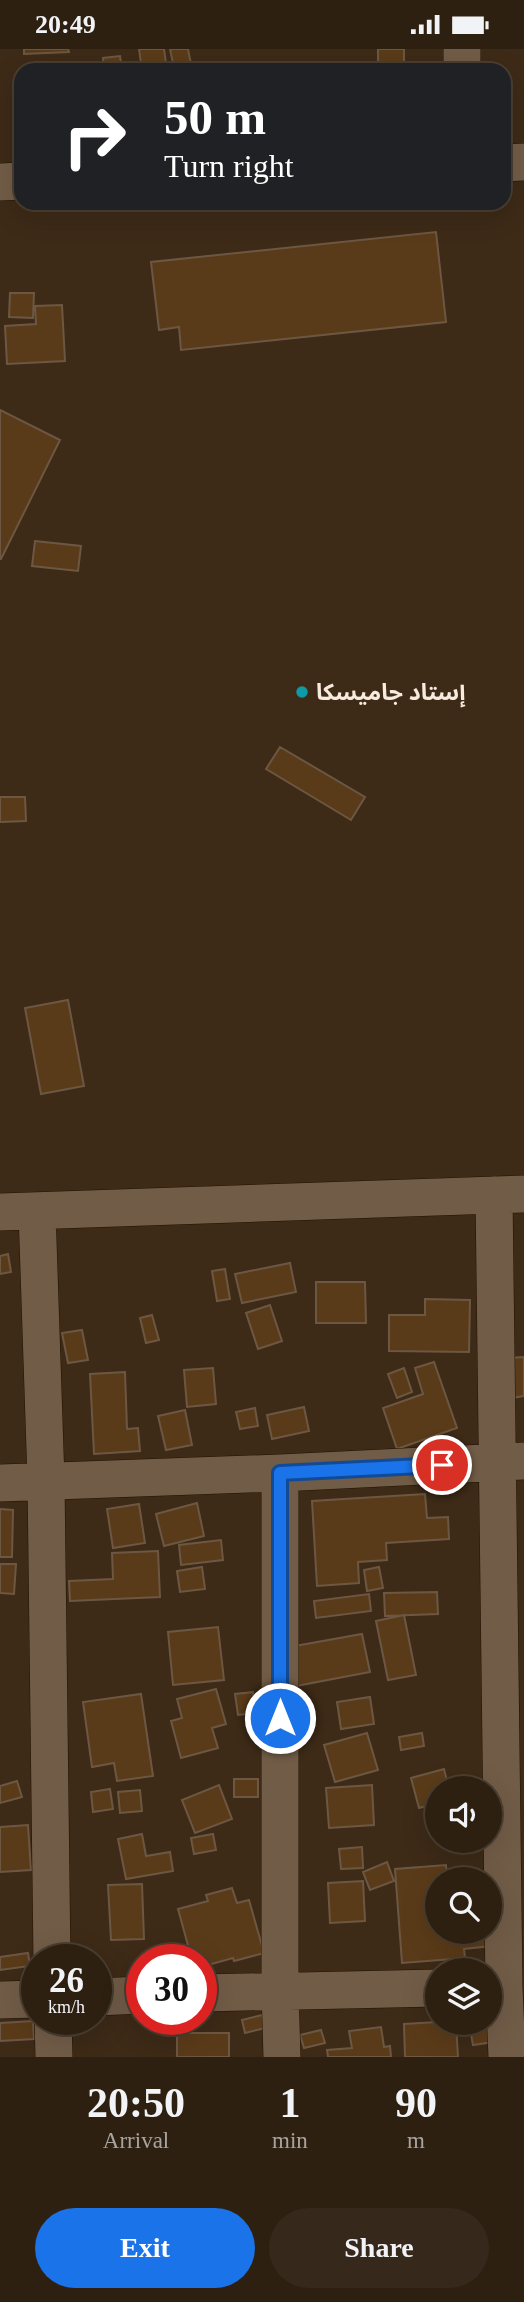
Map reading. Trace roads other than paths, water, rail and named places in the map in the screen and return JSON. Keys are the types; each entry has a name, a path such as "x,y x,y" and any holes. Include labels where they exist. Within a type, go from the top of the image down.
{"street":[{"path":"0,1212 509,1194 507,2057"},
{"path":"37,1211 46,1480 52,1944"},
{"path":"0,1483 510,1462"},
{"path":"280,1473 282,2057"},
{"path":"217,1992 425,1988"},
{"path":"0,2000 21,1999"},
{"path":"53,2035 54,2057"}],"place":[{"name":"إستاد جاميسكا","path":"302,692"}]}
